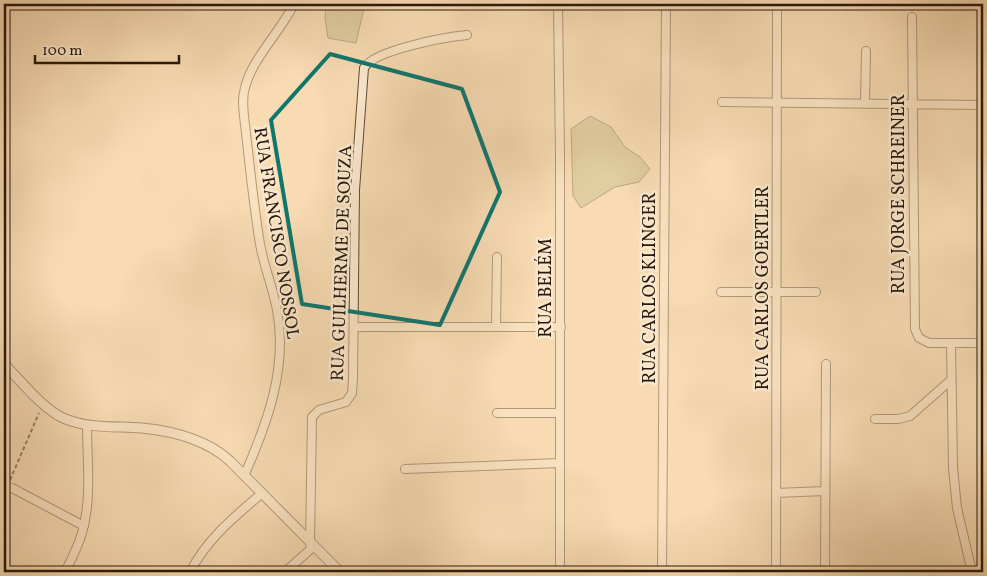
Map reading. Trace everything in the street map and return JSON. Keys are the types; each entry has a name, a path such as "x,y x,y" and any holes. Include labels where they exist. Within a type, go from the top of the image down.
{"street":[{"name":"RUA FRANCISCO NOSSOL","path":"244,476 271,409 276,385 280,340 277,310 260,243 243,96 249,76 286,20 294,4"},
{"name":"RUA BELÉM","path":"558,4 561,327 560,572"},
{"name":"RUA CARLOS KLINGER","path":"662,572 666,4"},
{"name":"RUA CARLOS GOERTLER","path":"776,572 777,4"},
{"name":"RUA JORGE SCHREINER","path":"912,17 915,329 919,338 924,341 983,343"},
{"name":"RUA GUILHERME DE SOUZA","path":"312,545 312,418 319,410 343,404 350,397 353,379 354,190 364,68 370,61 419,43 467,35"},
{"path":"865,104 866,51"},
{"path":"722,102 983,106"},
{"path":"496,327 497,257"},
{"path":"721,292 816,292"},
{"path":"354,327 561,327"},
{"path":"951,343 954,483 958,515 972,572"},
{"path":"4,364 44,404 61,417 87,425 142,428 176,434 190,438 223,454 340,572"},
{"path":"825,572 826,364"},
{"path":"875,419 898,419 910,416 951,380"},
{"path":"497,413 560,413"},
{"path":"64,572 78,545 84,526 88,492 87,425"},
{"path":"405,469 560,463"},
{"path":"5,486 84,526"},
{"path":"776,493 825,491"},
{"path":"190,572 213,537 261,494"},
{"path":"285,572 312,545"}],"path":[{"path":"5,486 44,404"}],"highlighted area":[{"path":"330,54 462,89 500,192 440,325 302,304 271,120"}],"shaded area":[{"path":"326,4 365,4 356,43 328,38 325,18"},
{"path":"590,116 611,127 625,147 640,157 650,169 639,182 615,187 581,208 573,196 571,129"}]}
